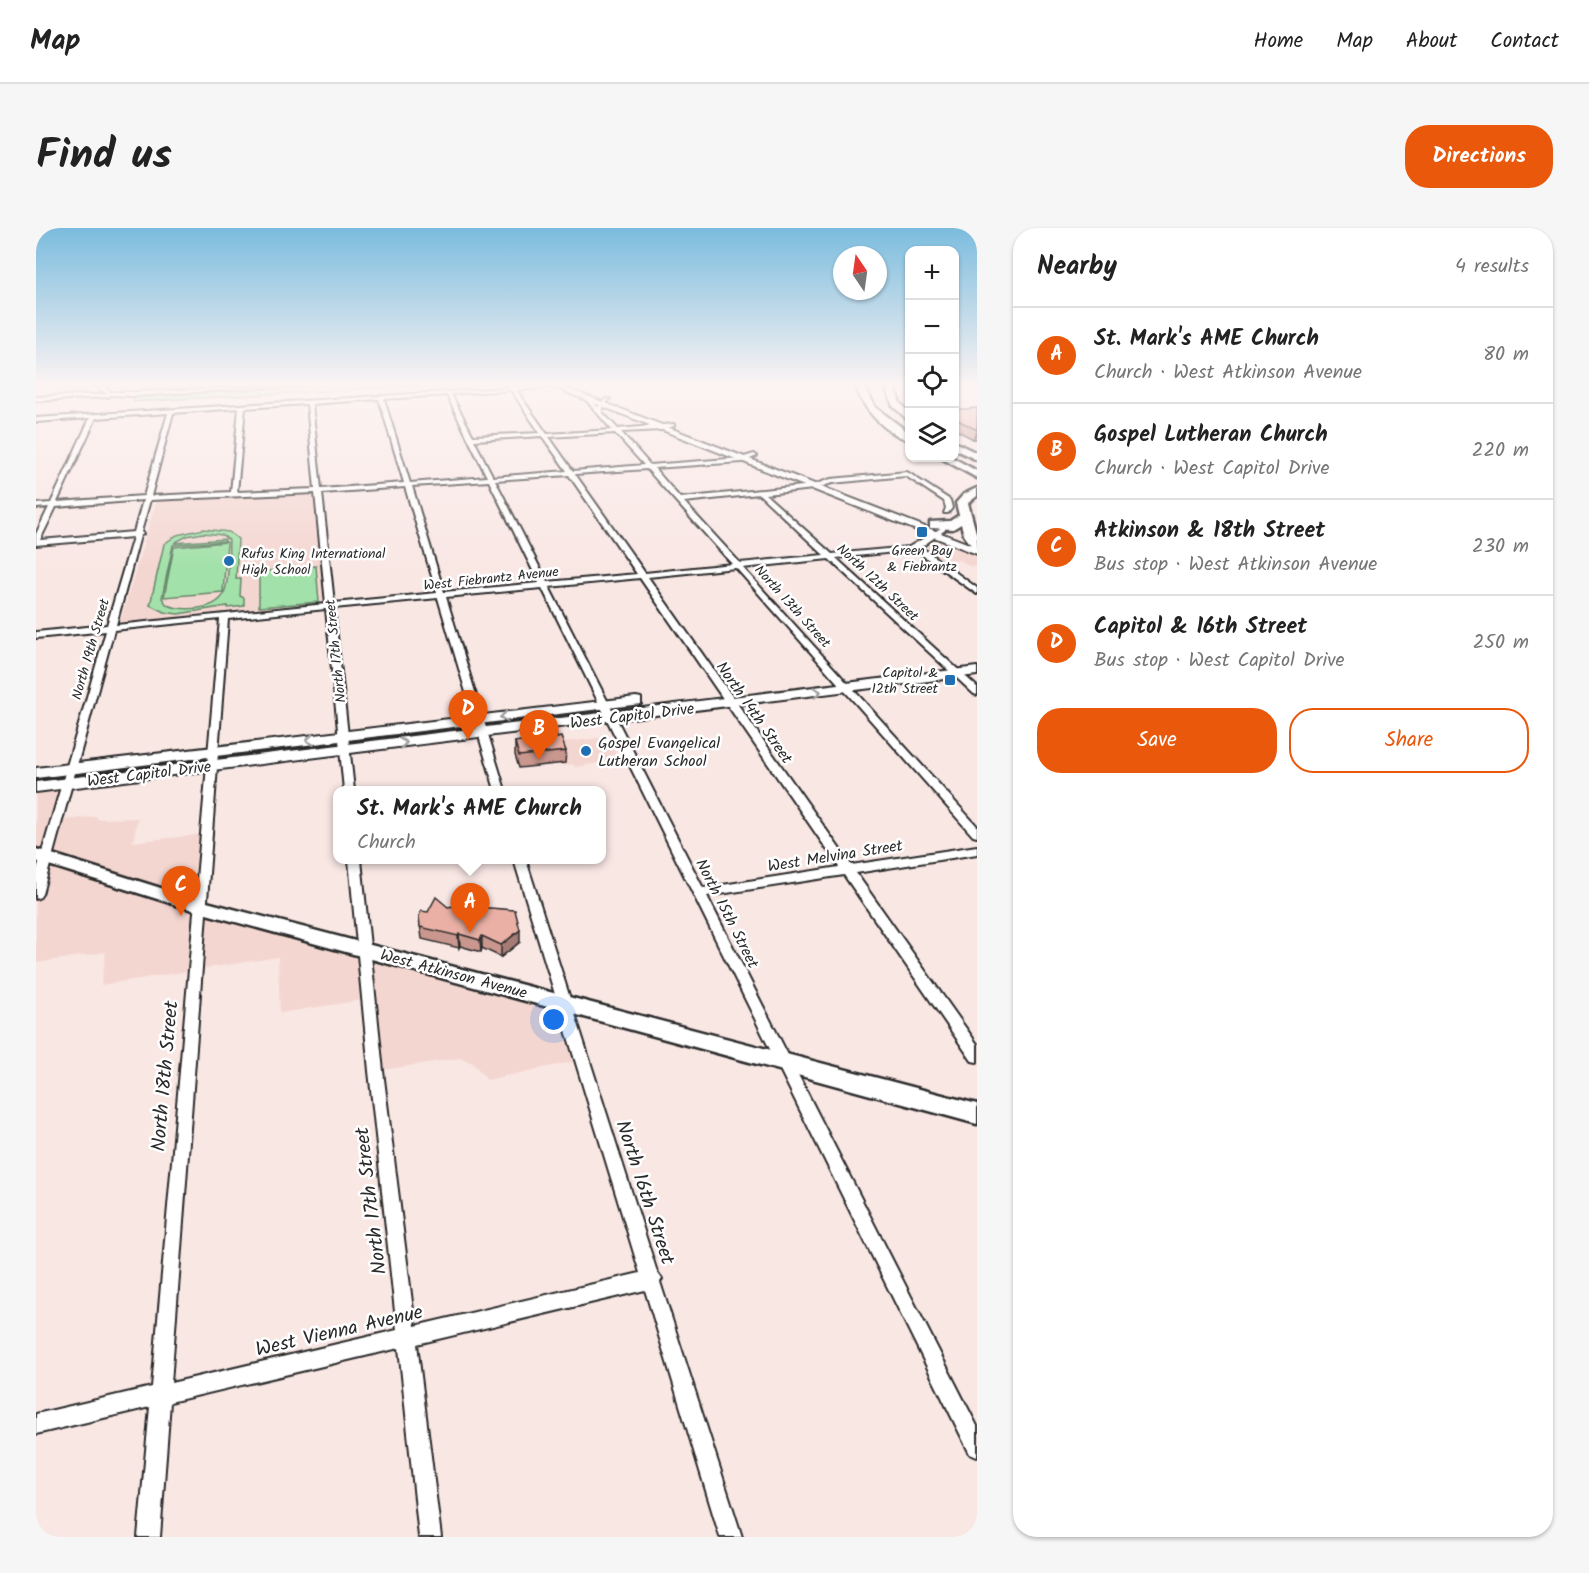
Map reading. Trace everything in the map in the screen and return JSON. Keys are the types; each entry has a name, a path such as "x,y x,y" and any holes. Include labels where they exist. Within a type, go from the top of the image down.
{"highway":[{"path":"959,450 977,459"},
{"path":"954,462 977,476"},
{"path":"958,462 977,469"},
{"path":"976,543 971,517 962,503 964,499 977,491"},
{"path":"937,530 971,517"}],"main road":[{"path":"707,446 814,487 976,543"},
{"path":"728,446 937,530"},
{"name":"West Capitol Drive","path":"36,787 69,776 726,697 842,682 977,660"},
{"name":"West Capitol Drive","path":"842,682 977,671"},
{"name":"West Capitol Drive","path":"36,773 69,776"}],"street":[{"path":"80,446 36,542 139,534"},
{"name":"North 19th Street","path":"36,894 41,857 69,776 139,534 162,446"},
{"path":"234,494 238,446"},
{"name":"North 17th Street","path":"313,446 349,786"},
{"path":"396,446 499,786"},
{"name":"North 15th Street","path":"475,446 977,1447"},
{"name":"North 14th Street","path":"553,446 977,1056"},
{"name":"North 13th Street","path":"631,446 977,832"},
{"path":"36,506 148,497 318,492 742,460 754,456"},
{"path":"679,500 814,487 823,483 908,474 947,500 950,508 946,512"},
{"name":"North 12th Street","path":"760,492 977,692"},
{"name":"West Fiebrantz Avenue","path":"36,635 832,557 916,547 937,530"},
{"path":"916,547 977,592"},
{"name":"North 18th Street","path":"149,1537 224,618"},
{"name":"West Melvina Street","path":"698,893 977,850"},
{"name":"West Atkinson Avenue","path":"41,857 199,906 977,1114"},
{"name":"North 17th Street","path":"355,864 406,1338 430,1537"},
{"name":"North 16th Street","path":"521,864 653,1280 731,1537"},
{"name":"West Vienna Avenue","path":"36,1424 653,1280"}],"shaded area":[{"name":"Rufus King International High School","path":"313,494 324,605 119,625 157,499"},
{"path":"934,537 977,553 977,567 969,566 960,560 942,562 922,546"},
{"name":"Gospel Evangelical Lutheran School","path":"559,731 564,742 607,737 619,760 575,767 573,764 563,766 550,732"},
{"path":"67,783 57,821 97,816 97,819 138,818 133,842 205,834 199,906 565,1003 581,1060 487,1080 473,1063 460,1058 376,1071 369,999 280,1013 278,957 101,985 106,952 36,963 36,894 46,858 36,854 36,787"}],"green space":[{"path":"204,529 229,532 238,539 236,579 241,579 240,596 244,598 244,606 228,608 228,606 178,614 164,612 150,605 164,544 177,535","holes":["203,533 222,535 229,540 227,581 220,599 207,606 190,609 167,605 162,598 173,545 225,541 225,539 174,543 187,536"]},
{"path":"227,542 223,592 164,597 174,547"},
{"path":"316,566 319,602 259,607 259,572"}],"building":[{"path":"556,734 557,738 561,737 566,751 519,756 515,742"},
{"path":"436,897 448,907 479,902 477,907 515,910 520,930 501,945 482,936 480,940 420,927 421,911 428,912"}],"place":[{"name":"Green Bay & Fiebrantz","path":"922,532"},
{"name":"Rufus King International High School","path":"229,561"},
{"name":"Capitol & 12th Street","path":"950,680"},
{"name":"Capitol & 16th Street","path":"468,740"},
{"name":"Gospel Evangelical Lutheran School","path":"586,751"},
{"name":"Gospel Lutheran Church","path":"539,760"},
{"name":"Atkinson & 18th Street","path":"181,916"},
{"name":"St. Mark's AME Church","path":"470,933"}]}
